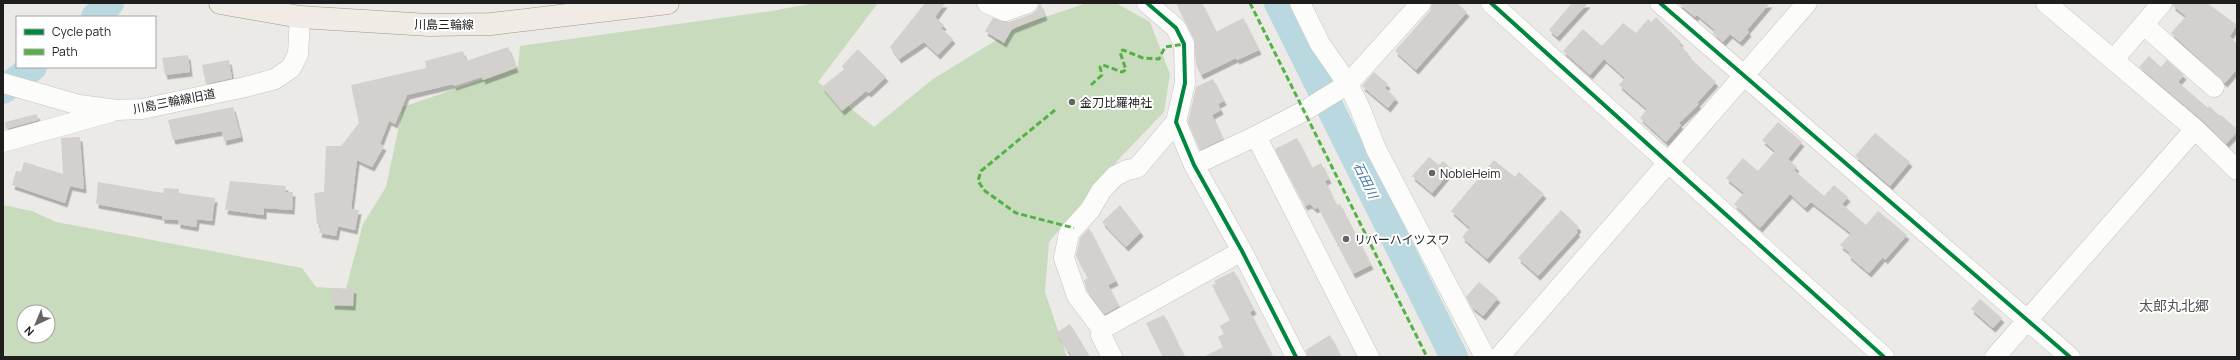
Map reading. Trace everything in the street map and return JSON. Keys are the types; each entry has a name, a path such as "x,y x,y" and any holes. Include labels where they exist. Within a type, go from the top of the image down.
{"main road":[{"name":"川島三輪線","path":"220,3 300,17 428,25 491,24 668,3"}],"street":[{"path":"987,3 1005,11 1028,3"},
{"path":"1112,357 1101,335 1102,329 1077,296 1064,258 1069,233 1090,210 1101,191 1115,176 1127,170 1137,168 1176,122 1185,82 1184,44 1176,28 1147,3"},
{"path":"1300,3 1320,44 1348,84 1359,106 1376,149 1485,357"},
{"path":"1194,165 1256,136 1307,109 1348,84 1421,3"},
{"path":"1491,3 1884,357"},
{"path":"1660,3 2070,357"},
{"path":"1499,357 1807,3"},
{"path":"2046,3 2195,129 2237,170"},
{"path":"2114,59 2162,3"},
{"name":"川島三輪線旧道","path":"3,83 79,105 117,110 142,108 275,79 291,68 298,54 300,17"},
{"path":"2144,24 2214,87"},
{"path":"3,142 117,110"},
{"path":"1176,122 1194,165 1242,251 1296,357"},
{"path":"1995,357 2195,129"},
{"path":"1256,136 1369,357"},
{"path":"1102,329 1242,251"}],"green space":[{"path":"814,3 878,3 818,82 874,127 933,79 1021,25 1087,3 1116,3 1150,22 1170,74 1164,112 1118,160 1049,242 1045,292 1067,357 3,357 3,205 32,211 56,222 302,268 316,287 346,289 363,224 386,187 403,107 518,67 520,46 772,11"}],"building":[{"path":"925,3 945,3 935,17 944,25 941,28 953,39 938,55 924,42 899,59 890,47"},
{"path":"1040,3 1045,16 1012,29 1004,43 985,31 993,18 1009,22 1032,14 1037,10"},
{"path":"1176,3 1202,3 1216,32 1243,18 1259,50 1237,60 1236,58 1201,75 1196,65 1194,39"},
{"path":"1432,3 1457,3 1467,12 1416,70 1395,51 1430,11"},
{"path":"1572,3 1588,3 1557,37 1549,30"},
{"path":"1678,3 1770,3 1747,30 1749,32 1740,42 1730,34 1723,42 1713,34 1715,30 1697,15 1695,17"},
{"path":"2173,3 2207,3 2237,25 2230,36 2237,44 2237,69 2225,83 2171,33 2186,16 2173,6"},
{"path":"1656,17 1681,42 1679,44 1689,54 1688,56 1716,82 1697,103 1699,104 1679,123 1681,125 1666,142 1640,118 1647,109 1619,85 1625,78 1604,59 1590,75 1563,51 1583,29 1602,46 1623,23 1636,33 1648,19 1651,22"},
{"path":"508,47 516,68 483,80 482,77 454,86 453,84 407,95 395,124 389,121 380,144 384,146 372,167 357,160 351,209 359,210 355,230 338,226 336,236 319,233 321,225 317,224 314,193 324,192 326,146 341,146 359,123 351,85 426,68 425,61 463,51 466,61"},
{"path":"858,49 886,77 869,93 866,91 842,111 822,87 844,69 842,66"},
{"path":"188,55 190,72 165,75 162,58"},
{"path":"2149,56 2161,67 2167,60 2184,75 2178,82 2208,108 2209,106 2237,129 2237,132 2226,144 2202,120 2139,67"},
{"path":"229,60 232,78 206,84 202,65"},
{"path":"1374,72 1388,84 1385,88 1396,98 1388,108 1362,86"},
{"path":"1213,79 1224,101 1218,104 1221,110 1212,115 1223,139 1200,150 1188,122 1196,87"},
{"path":"233,107 241,137 224,141 222,131 173,140 168,120"},
{"path":"37,114 38,120 6,129 5,122"},
{"path":"1778,122 1802,142 1788,159 1797,167 1794,170 1824,196 1834,185 1848,197 1842,204 1866,225 1878,211 1907,235 1885,260 1883,257 1869,273 1848,255 1850,253 1840,245 1851,233 1811,202 1805,208 1790,194 1760,228 1734,204 1744,193 1726,178 1743,158 1758,171 1775,151 1762,140"},
{"path":"1875,133 1910,162 1890,186 1855,156"},
{"path":"80,137 84,189 70,186 65,203 12,185 16,171 21,172 24,162 63,174 61,138"},
{"path":"1297,138 1312,168 1321,163 1329,179 1325,181 1336,205 1340,204 1371,265 1353,274 1318,207 1315,209 1310,204 1305,206 1275,149"},
{"name":"NobleHeim","path":"1429,157 1439,165 1443,161 1452,169 1432,193 1412,176"},
{"path":"1494,160 1515,177 1519,172 1544,194 1487,259 1462,237 1470,228 1451,211"},
{"path":"230,181 286,186 285,192 293,192 292,210 264,208 264,215 225,210"},
{"path":"98,182 163,193 164,188 179,189 179,193 215,198 212,221 197,219 196,227 178,224 178,220 162,219 162,216 96,204"},
{"path":"1120,205 1141,232 1126,247 1102,222"},
{"path":"1561,210 1579,227 1576,231 1578,232 1538,276 1518,258"},
{"path":"1089,228 1116,281 1108,285 1119,306 1105,314 1087,291 1084,280 1088,278 1076,256 1080,238"},
{"path":"1234,271 1254,310 1250,312 1273,357 1203,357 1223,347 1218,337 1224,334 1220,326 1230,320 1212,285 1216,284 1214,281"},
{"path":"1479,282 1498,298 1483,316 1472,307 1466,297"},
{"path":"333,288 354,289 353,306 332,305"},
{"path":"1980,299 2002,318 1993,328 1971,309"},
{"path":"1164,315 1185,357 1163,357 1146,323"},
{"path":"1070,324 1090,357 1072,357 1056,333"},
{"path":"1330,335 1341,357 1307,357 1306,350"}],"waterway":[{"name":"石田川","path":"96,16 110,3"},
{"name":"石田川","path":"1278,3 1454,357"},
{"name":"石田川","path":"3,90 32,68"}],"marked path":[{"path":"1250,3 1427,357"},
{"path":"1091,85 1102,75 1100,67 1103,65 1122,72 1126,70 1120,52 1123,50 1143,58 1159,59 1165,47 1184,44"},
{"path":"1055,110 981,171 978,181 985,191 1016,213 1074,228"}],"cycle path":[{"path":"1147,3 1176,28 1184,44 1185,83 1176,122 1194,165 1242,251 1296,357"},
{"path":"1491,3 1884,357"},
{"path":"1660,3 2070,357"}],"place":[{"name":"金刀比羅神社","path":"1072,102"},
{"name":"NobleHeim","path":"1432,173"},
{"name":"リバーハイツスワ","path":"1346,239"}],"district":[{"name":"太郎丸北郷","path":"2174,305"}]}
